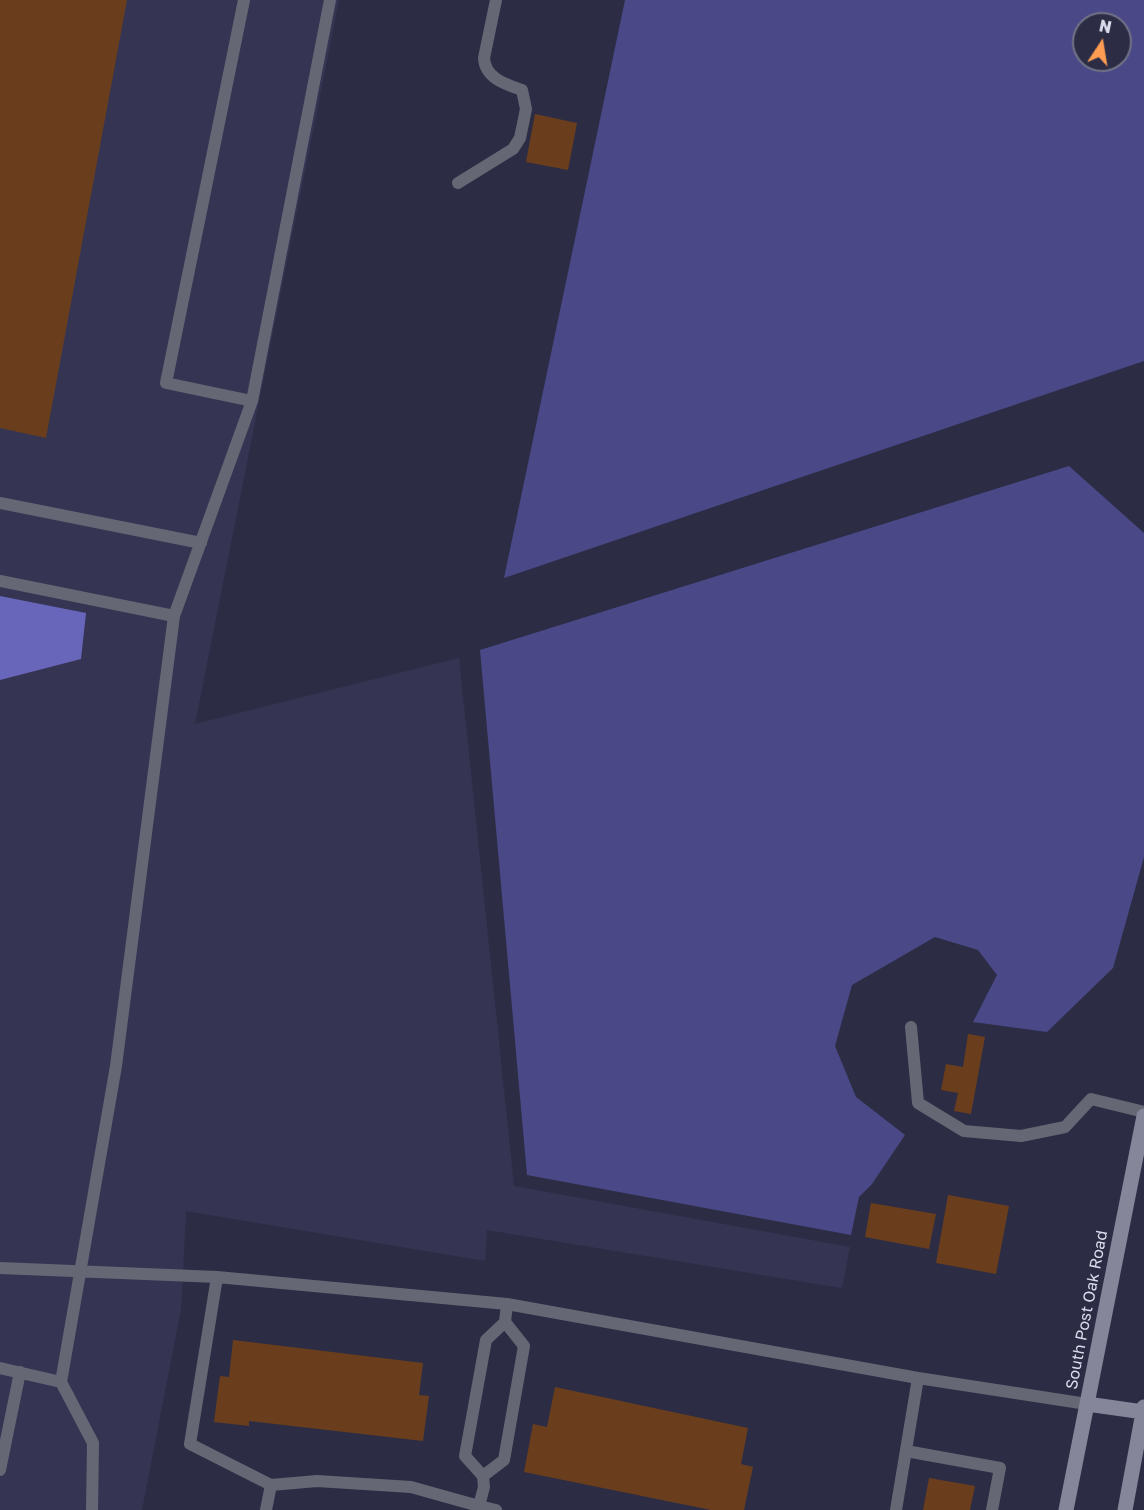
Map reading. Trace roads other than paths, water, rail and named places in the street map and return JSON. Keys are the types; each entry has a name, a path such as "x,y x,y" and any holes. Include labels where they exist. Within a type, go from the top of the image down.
{"main road":[{"name":"South Post Oak Road","path":"1066,1510 1144,1114"},
{"path":"1087,1404 1144,1411 1125,1510"}],"lane":[{"path":"244,0 166,383 252,401"},
{"path":"92,1510 93,1443 62,1382 116,1066 174,616 252,401 330,0"},
{"path":"458,183 513,149 520,138 526,109 522,90 501,83 489,74 484,66 496,0"},
{"path":"0,503 201,543"},
{"path":"0,581 174,616"},
{"path":"911,1027 918,1103 964,1131 1022,1136 1065,1127 1091,1099 1144,1114"},
{"path":"0,1268 217,1277 507,1304 918,1378 1087,1404"},
{"path":"217,1277 190,1444 271,1485 317,1481 411,1487 496,1510"},
{"path":"478,1506 484,1487 483,1476 465,1456 486,1340 505,1322 507,1304"},
{"path":"483,1476 504,1460 524,1346 505,1322"},
{"path":"0,1368 62,1382"},
{"path":"0,1470 20,1372"},
{"path":"896,1510 918,1378"},
{"path":"906,1451 1000,1468 992,1510"},
{"path":"266,1510 271,1485"}]}
